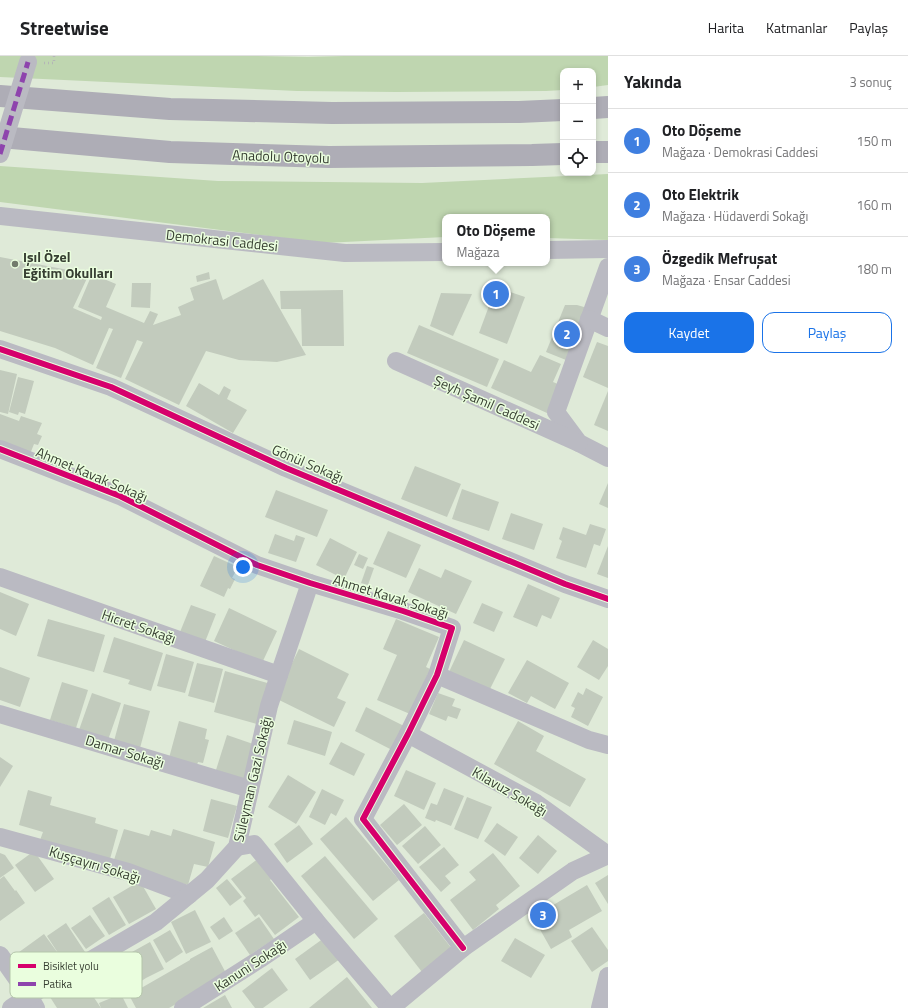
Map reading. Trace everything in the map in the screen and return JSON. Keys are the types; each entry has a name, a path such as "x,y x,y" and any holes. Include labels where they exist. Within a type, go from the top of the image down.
{"highway":[{"path":"0,96 170,109 332,113 519,112 560,110"},
{"path":"596,108 608,107"},
{"name":"Anadolu Otoyolu","path":"0,137 170,152 329,157 532,156 560,154"},
{"path":"596,152 608,152"}],"street":[{"path":"0,154 28,62"},
{"name":"Demokrasi Caddesi","path":"0,216 345,253 442,252"},
{"path":"550,250 608,249"},
{"path":"579,443 556,412 608,267"},
{"path":"589,319 608,328"},
{"name":"Gönül Sokağı","path":"0,349 111,387 286,468 565,584 608,599"},
{"name":"Şeyh Şamil Caddesi","path":"396,361 579,443 608,458"},
{"name":"Ahmet Kavak Sokağı","path":"0,449 120,496 257,565 452,628 437,675 363,819 463,948"},
{"name":"Hicret Sokağı","path":"0,577 279,675"},
{"name":"Süleyman Gazi Sokağı","path":"110,952 156,922 189,895 207,880 237,847 269,706 310,583"},
{"path":"437,675 589,740 608,745"},
{"name":"Damar Sokağı","path":"0,714 250,789"},
{"name":"Kılavuz Sokağı","path":"408,734 536,803 608,855"},
{"name":"Kuşçayırı Sokağı","path":"0,837 128,872 189,895"},
{"path":"237,847 254,844 316,921 391,1008 463,948 573,871 608,855"},
{"name":"Kanuni Sokağı","path":"183,1008 316,921"},
{"path":"0,955 10,969"},
{"path":"600,1008 608,976"},
{"name":"Süleyman Gazi Sokağı","path":"11,1008 33,1002"}],"path":[{"path":"54,56 54,63"}],"green space":[{"path":"0,56 608,56 608,85 596,87 596,68 560,68 560,90 546,91 297,91 0,77"},
{"path":"0,166 218,181 422,183 596,176 596,175 608,174 608,240 550,238 550,214 442,214 442,237 324,243 0,202"}],"building":[{"path":"0,257 89,274 73,308 101,320 102,317 78,307 92,274 116,284 106,307 144,323 150,311 158,314 153,325 181,315 178,307 194,300 190,288 216,279 223,300 263,279 306,355 277,362 239,360 206,351 179,405 125,379 143,342 137,340 121,378 96,368 113,329 109,328 93,365 55,348 0,331"},
{"path":"209,272 210,279 197,282 196,276"},
{"path":"132,283 151,283 150,308 131,307"},
{"path":"496,287 525,297 507,344 479,333"},
{"path":"343,290 344,346 302,346 301,309 281,309 280,291"},
{"path":"441,293 472,294 453,336 430,326"},
{"path":"565,305 577,305 584,307 585,313 571,362 546,352"},
{"path":"419,325 499,359 487,387 407,353"},
{"path":"597,342 608,346 608,388 583,377"},
{"path":"540,355 561,364 553,382 560,385 547,413 491,388 504,360 531,372"},
{"path":"0,370 17,374 8,414 0,412"},
{"path":"18,377 34,381 25,414 19,412 18,415 9,412"},
{"path":"199,383 219,395 224,386 231,390 227,399 247,410 233,433 186,406"},
{"path":"608,391 608,431 594,425"},
{"path":"0,414 19,421 21,416 42,423 37,434 42,436 38,445 34,444 30,454 0,443"},
{"path":"415,466 461,484 447,517 401,499"},
{"path":"608,483 608,508 599,504"},
{"path":"462,489 499,502 489,531 452,519"},
{"path":"276,490 328,510 317,537 265,517"},
{"path":"511,513 543,524 534,550 502,539"},
{"path":"590,524 606,529 600,546 594,544 586,568 556,558 562,541 559,539 563,527 586,535"},
{"path":"388,531 421,545 406,578 373,564"},
{"path":"275,534 294,541 296,535 305,538 296,562 268,553"},
{"path":"330,538 357,552 344,579 316,565"},
{"path":"608,546 608,578 597,574"},
{"path":"359,554 368,558 363,569 354,565"},
{"path":"214,556 238,567 232,578 235,579 230,589 228,588 224,597 200,586"},
{"path":"367,566 374,568 368,585 361,583"},
{"path":"419,568 441,578 445,569 472,581 456,614 408,592"},
{"path":"528,584 560,598 551,619 542,615 537,627 513,617"},
{"path":"0,592 29,604 16,636 0,629"},
{"path":"482,603 503,612 494,632 473,623"},
{"path":"191,605 216,614 205,642 180,632"},
{"path":"229,608 277,631 262,663 214,641"},
{"path":"48,619 105,635 94,672 37,656"},
{"path":"396,619 439,637 426,667 430,669 410,714 377,700 397,655 383,649"},
{"path":"114,637 163,653 151,691 128,684 130,680 103,672"},
{"path":"464,640 505,659 489,691 449,672"},
{"path":"593,640 608,649 608,666 599,680 577,667"},
{"path":"299,649 349,674 337,698 346,702 334,727 275,698"},
{"path":"166,654 194,662 185,693 157,686"},
{"path":"527,660 569,683 555,709 531,696 527,703 508,693"},
{"path":"197,663 223,669 214,703 188,696"},
{"path":"0,667 30,678 20,707 0,700"},
{"path":"225,671 271,684 260,725 214,712"},
{"path":"62,682 88,690 76,728 50,720"},
{"path":"586,688 603,697 588,726 571,717 575,708 571,706 578,692 583,695"},
{"path":"92,693 121,703 108,740 79,730"},
{"path":"438,693 455,699 452,706 461,709 457,719 448,716 446,721 429,714"},
{"path":"124,704 150,711 140,748 114,741"},
{"path":"366,707 404,726 392,750 355,731"},
{"path":"294,720 332,732 325,756 287,744"},
{"path":"179,721 207,729 205,739 209,740 203,763 198,762 197,765 169,758"},
{"path":"518,721 544,736 536,751 586,779 570,807 494,764"},
{"path":"227,735 256,745 245,780 216,770"},
{"path":"341,742 365,754 354,776 329,764"},
{"path":"0,757 13,766 0,787"},
{"path":"406,770 436,783 424,810 394,796"},
{"path":"288,775 316,792 296,824 268,807"},
{"path":"444,788 464,796 451,826 436,820 435,822 425,818 431,803 437,805"},
{"path":"322,789 344,800 336,816 331,813 325,825 309,817"},
{"path":"28,790 52,797 50,805 96,818 95,823 118,830 110,859 39,843 43,832 19,825"},
{"path":"467,797 492,807 478,839 454,829"},
{"path":"211,799 237,806 228,838 203,831"},
{"path":"404,804 422,825 397,845 380,825"},
{"path":"346,817 399,880 373,901 320,839"},
{"path":"497,823 518,837 505,856 484,841"},
{"path":"299,825 313,844 287,863 274,844"},
{"path":"425,826 441,845 418,864 402,846"},
{"path":"124,829 149,836 151,830 171,836 173,829 215,842 208,867 194,864 188,885 113,863"},
{"path":"538,835 557,851 538,874 519,858"},
{"path":"444,847 459,865 445,876 451,883 441,892 419,867"},
{"path":"34,851 54,879 35,892 15,865"},
{"path":"0,853 5,855 14,868 0,878"},
{"path":"493,853 520,886 496,905 499,909 473,930 450,900 476,880 469,872"},
{"path":"325,856 378,919 354,939 301,876"},
{"path":"259,858 273,877 270,880 299,917 275,935 259,914 255,917 243,901 246,898 231,879"},
{"path":"608,875 608,904 595,883"},
{"path":"4,876 25,903 0,921 0,879"},
{"path":"227,879 242,897 230,906 216,888"},
{"path":"140,881 156,909 129,924 113,897"},
{"path":"587,885 602,911 569,930 572,937 551,949 533,917"},
{"path":"109,897 126,925 109,935 92,908"},
{"path":"195,910 211,942 186,954 171,922"},
{"path":"424,913 452,949 422,972 394,936"},
{"path":"90,915 105,936 86,949 71,928"},
{"path":"224,917 233,931 219,940 210,927"},
{"path":"259,917 274,939 250,955 235,933"},
{"path":"66,923 85,952 57,952 47,936"},
{"path":"592,927 608,950 608,961 592,972 571,941"},
{"path":"170,930 183,952 166,963 153,940"},
{"path":"44,934 57,952 19,952"},
{"path":"324,938 340,959 310,980 295,959"},
{"path":"515,938 545,955 531,978 501,961"},
{"path":"150,942 164,969 142,981 142,952 132,952"},
{"path":"212,947 227,975 169,1008 136,1008 131,998 142,998 142,988"},
{"path":"272,968 288,990 263,1008 255,1008 242,991"},
{"path":"347,977 372,1008 309,1008"},
{"path":"225,995 232,1008 203,1008"},
{"path":"51,998 94,998 101,1008 57,1008"},
{"path":"111,998 123,998 128,1008 101,1008 99,1003"}],"marked path":[{"path":"0,154 28,62"}],"cycle path":[{"path":"0,349 111,387 286,468 565,584 608,599"},
{"path":"0,449 120,496 257,565 452,628 437,675 363,819 463,948"}],"place":[{"name":"Işıl Özel Eğitim Okulları","path":"15,264"},
{"name":"Oto Döşeme","path":"496,294"},
{"name":"Oto Elektrik","path":"567,334"},
{"name":"Özgedik Mefruşat","path":"543,915"}]}
